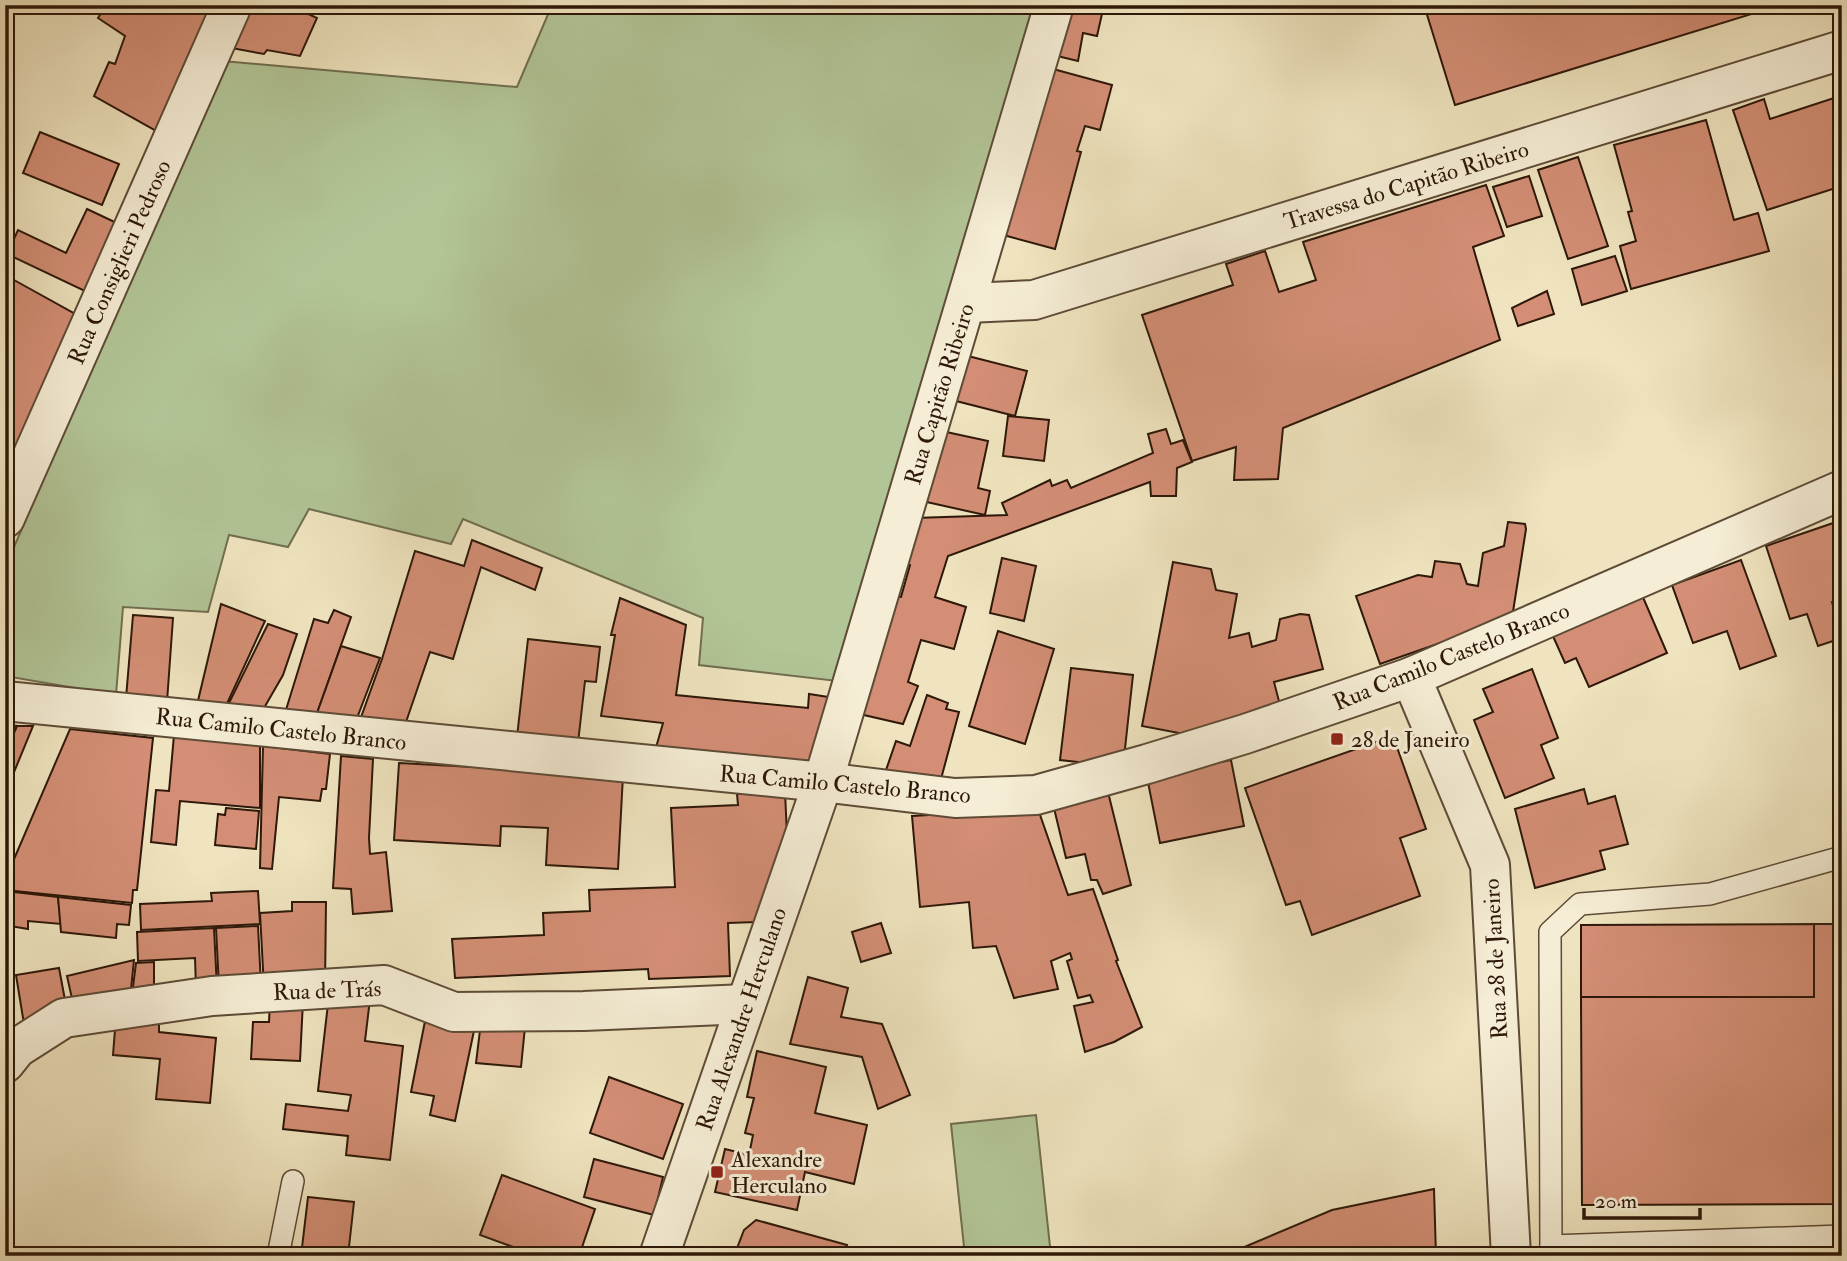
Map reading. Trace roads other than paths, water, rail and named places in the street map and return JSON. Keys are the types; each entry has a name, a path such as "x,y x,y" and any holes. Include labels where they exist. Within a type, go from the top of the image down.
{"street":[{"name":"Rua Consiglieri Pedroso","path":"5,518 232,5"},
{"name":"Rua Capitão Ribeiro","path":"823,782 1054,5"},
{"name":"Travessa do Capitão Ribeiro","path":"967,303 1034,300 1842,50"},
{"name":"Rua Camilo Castelo Branco","path":"5,701 823,782 955,798 1036,794 1208,745 1411,677 1842,490"},
{"name":"Rua 28 de Janeiro","path":"1411,677 1490,866 1511,1256"},
{"name":"Rua Alexandre Herculano","path":"659,1256 823,782"},
{"name":"Rua de Trás","path":"5,1063 17,1048 64,1018 212,996 384,985 454,1012 584,1011 746,1004"}],"lane":[{"path":"1842,857 1710,894 1580,904 1550,932 1551,1251 1842,1236"},
{"path":"278,1256 293,1181"}],"place":[{"name":"28 de Janeiro","path":"1337,739"},
{"name":"Alexandre Herculano","path":"717,1172"}]}
